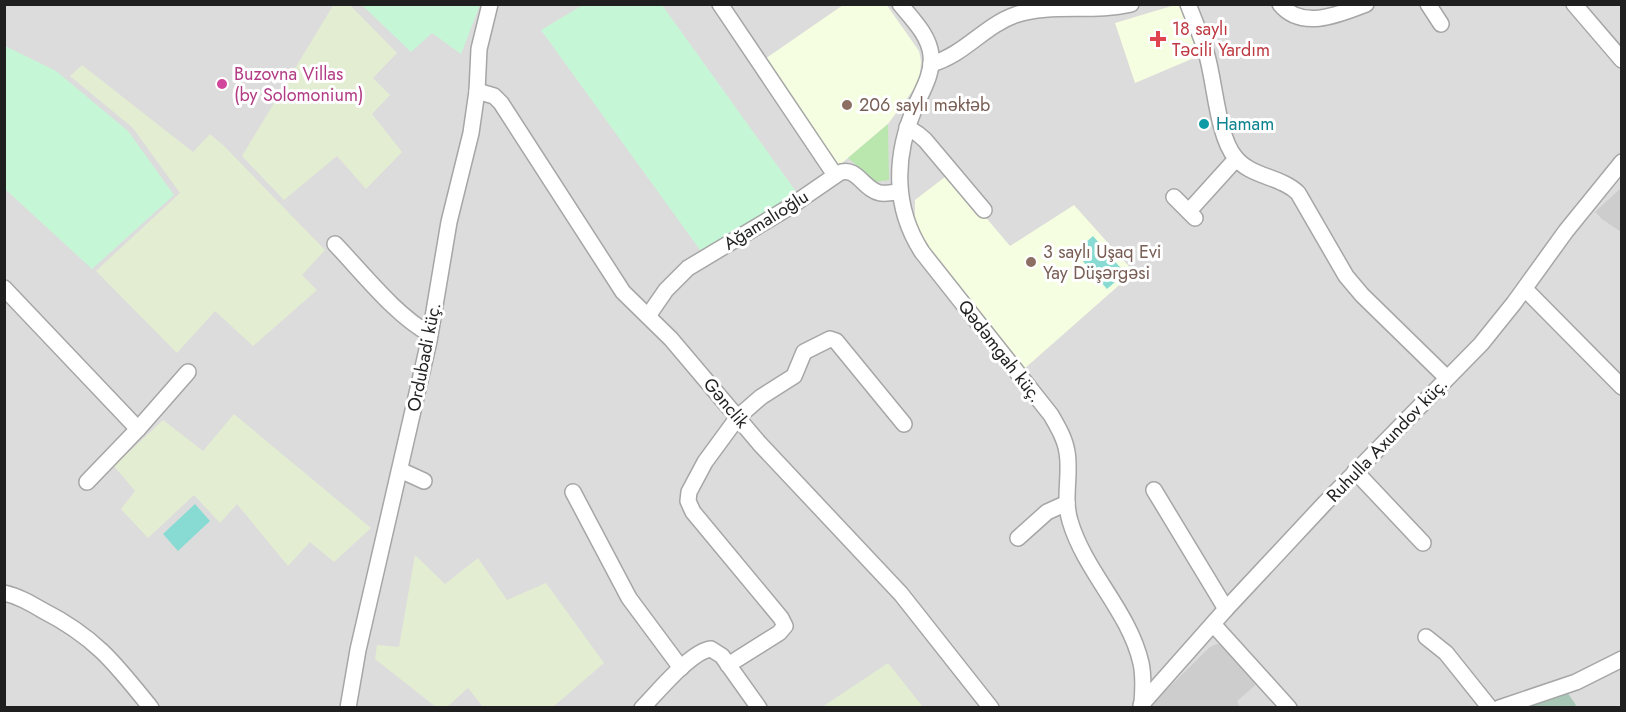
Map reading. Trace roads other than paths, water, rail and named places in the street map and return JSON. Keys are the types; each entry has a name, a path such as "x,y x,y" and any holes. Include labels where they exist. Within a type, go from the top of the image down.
{"street":[{"name":"Ordubadi küç.","path":"348,708 358,650 430,333 449,222 471,133 477,91 479,49 489,4"},
{"path":"720,4 836,175 845,170 850,171 876,191 899,192"},
{"path":"900,4 928,43 931,64 949,57 995,26 1018,14 1102,9 1131,4"},
{"path":"1188,4 1206,51 1223,130 1236,159 1294,189 1302,198 1332,255 1346,276 1362,295 1447,378"},
{"path":"1280,4 1291,15 1318,18 1330,17 1366,4"},
{"path":"1428,4 1441,24"},
{"path":"1574,4 1622,60"},
{"name":"Qədəmgah küç.","path":"931,64 928,79 907,128 900,164 899,192 907,225 922,252 1051,415 1059,429 1067,452 1067,503 1070,520 1075,535 1129,631 1141,664 1144,682 1141,706"},
{"name":"Gənclik","path":"477,91 494,96 501,103 629,300 672,339 759,443 901,594 991,708"},
{"path":"907,128 925,140 984,210"},
{"path":"1174,197 1192,215 1236,159"},
{"name":"Ruhulla Axundov küç.","path":"1141,706 1226,609 1355,471 1486,338 1525,290 1566,231 1620,166"},
{"name":"Ağamalıoğlu","path":"648,316 666,290 688,268 788,208 836,175"},
{"path":"335,244 405,317 430,333"},
{"path":"4,288 138,429"},
{"path":"1525,290 1622,387"},
{"path":"728,664 779,633 785,626 781,618 693,512 688,501 689,492 705,462 738,417 761,397 794,376 804,352 830,339 836,341 904,424"},
{"path":"87,482 188,372"},
{"path":"400,470 424,481"},
{"path":"1355,471 1424,543"},
{"path":"1154,490 1226,609"},
{"path":"573,492 629,598 681,668"},
{"path":"1018,538 1047,512 1067,503"},
{"path":"4,593 24,600 81,632 111,659 151,708"},
{"path":"1213,624 1289,708"},
{"path":"1426,638 1446,654 1490,708"},
{"path":"642,708 681,668 705,649 711,649 717,651 728,664 759,708"},
{"path":"1499,708 1576,682 1622,659"},
{"path":"1141,664 1156,674 1170,673"}],"place":[{"name":"18 saylı Təcili Yardım","path":"1158,39"},
{"name":"Buzovna Villas (by Solomonium)","path":"222,84"},
{"name":"206 saylı məktəb","path":"847,105"},
{"name":"Hamam","path":"1204,124"},
{"name":"3 saylı Uşaq Evi Yay Düşərgəsi","path":"1031,262"}]}
